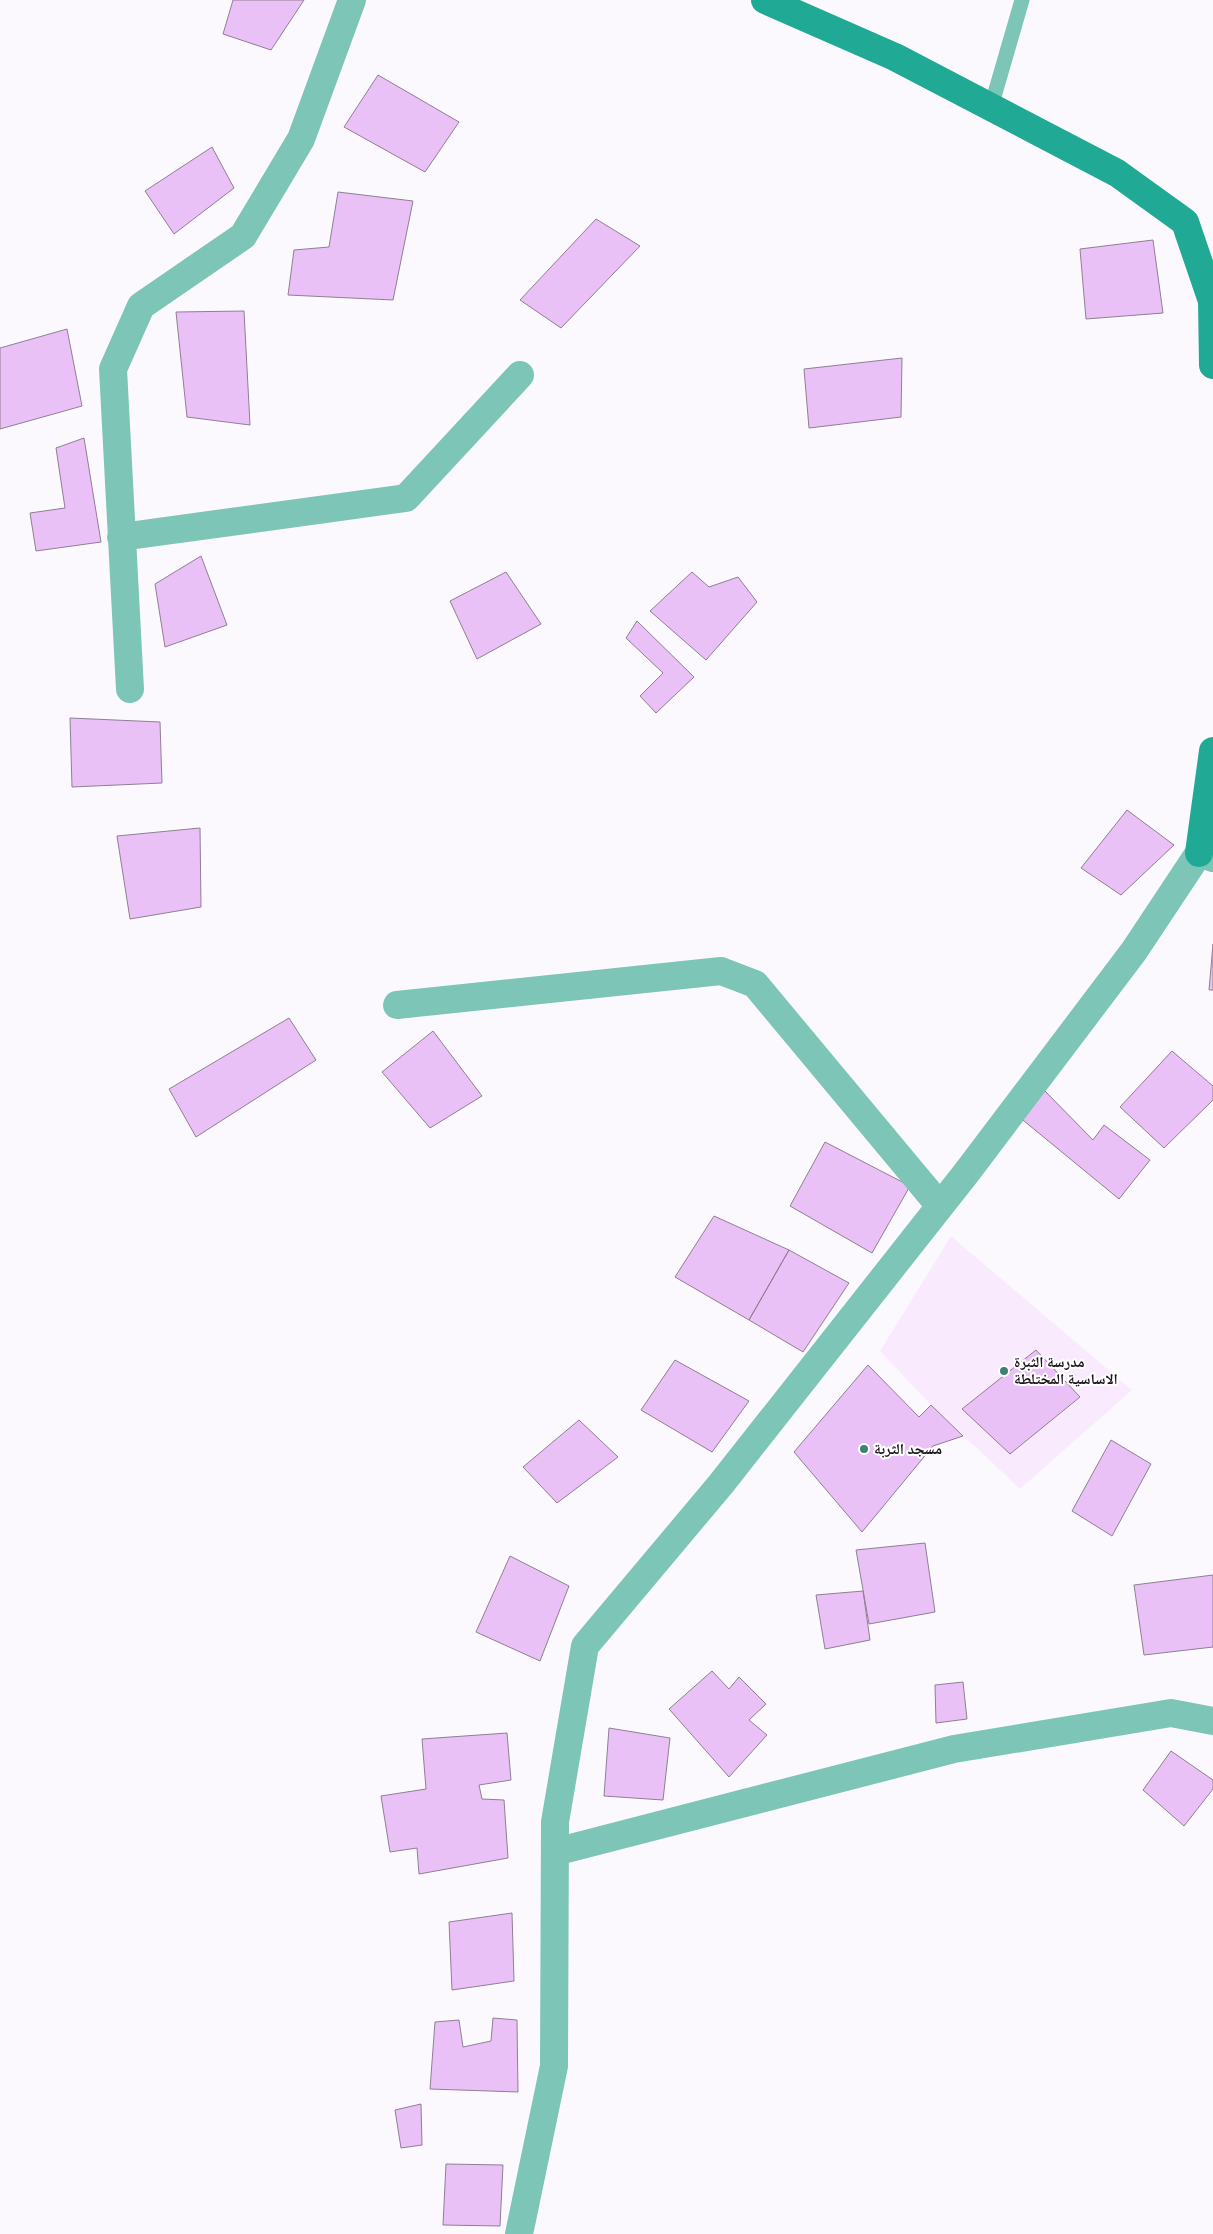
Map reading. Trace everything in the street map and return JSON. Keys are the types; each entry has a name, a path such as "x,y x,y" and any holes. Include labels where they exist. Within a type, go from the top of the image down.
{"street":[{"path":"130,689 113,369 141,306 243,236 301,139 352,0"},
{"path":"765,0 895,58 1117,173 1185,222 1212,301 1213,364"},
{"path":"121,537 406,498 520,375"},
{"path":"519,2234 554,2066 555,1822 585,1646 721,1484 940,1206 1206,855 1213,751"},
{"path":"397,1006 721,971 755,984 940,1206"},
{"path":"555,1852 954,1749 1171,1713 1213,1721"}],"lane":[{"path":"991,107 1022,0"}],"shaded area":[{"name":"مدرسة الثبرة الاساسية المختلطة","path":"951,1236 1132,1390 1020,1489 931,1405 880,1351"}],"building":[{"path":"233,0 304,0 271,50 223,34"},
{"path":"378,75 459,122 425,172 344,127"},
{"path":"212,147 234,188 174,234 145,191"},
{"path":"338,192 413,201 393,300 288,295 294,250 329,247"},
{"path":"596,219 640,246 561,328 520,300"},
{"path":"1153,240 1163,313 1086,319 1080,249"},
{"path":"244,311 250,425 187,417 176,312"},
{"path":"67,329 82,406 0,429 0,348"},
{"path":"902,358 901,417 809,428 804,369"},
{"path":"84,438 101,542 36,551 30,513 65,508 56,448"},
{"path":"201,556 227,625 165,647 155,584"},
{"path":"506,572 541,624 477,659 450,601"},
{"path":"692,572 709,587 738,577 757,602 706,660 650,611"},
{"path":"637,621 694,677 656,713 640,696 663,673 626,638"},
{"path":"70,718 160,722 162,783 72,787"},
{"path":"1127,810 1174,845 1121,895 1081,868"},
{"path":"200,828 201,907 130,919 117,836"},
{"path":"1213,944 1213,990 1209,990"},
{"path":"289,1018 316,1060 196,1137 169,1089"},
{"path":"433,1031 482,1096 430,1128 382,1072"},
{"path":"1172,1051 1213,1086 1213,1100 1164,1148 1120,1107"},
{"path":"1044,1090 1093,1140 1104,1125 1150,1160 1119,1199 1018,1116"},
{"path":"825,1142 910,1186 872,1253 790,1206"},
{"path":"714,1216 789,1250 749,1320 675,1277"},
{"path":"789,1250 849,1283 803,1352 749,1320"},
{"path":"1036,1350 1080,1397 1010,1454 962,1409"},
{"path":"675,1360 749,1401 712,1452 641,1410"},
{"name":"مسجد الثربة","path":"868,1365 919,1417 931,1405 963,1436 933,1446 862,1532 794,1452"},
{"path":"579,1420 618,1457 557,1503 523,1467"},
{"path":"1111,1440 1151,1464 1112,1536 1072,1511"},
{"path":"925,1543 935,1612 869,1624 856,1550"},
{"path":"510,1556 569,1586 540,1661 476,1632"},
{"path":"1213,1575 1213,1647 1144,1655 1134,1585"},
{"path":"863,1591 870,1640 825,1649 816,1595"},
{"path":"712,1671 729,1689 739,1677 766,1704 749,1720 767,1735 729,1777 669,1709"},
{"path":"963,1682 967,1719 936,1723 935,1685"},
{"path":"609,1728 670,1738 663,1800 604,1796"},
{"path":"507,1733 511,1780 479,1785 482,1799 504,1800 508,1858 419,1874 417,1848 390,1852 381,1796 426,1789 422,1739"},
{"path":"1171,1751 1213,1780 1213,1789 1184,1826 1143,1790"},
{"path":"512,1913 514,1981 452,1990 449,1922"},
{"path":"493,2018 517,2020 518,2092 430,2089 435,2022 459,2020 463,2047 491,2041"},
{"path":"421,2104 422,2145 401,2148 395,2110"},
{"path":"446,2164 503,2165 500,2226 443,2225"}],"place":[{"name":"مدرسة الثبرة الاساسية المختلطة","path":"1004,1371"},
{"name":"مسجد الثربة","path":"864,1449"}]}
